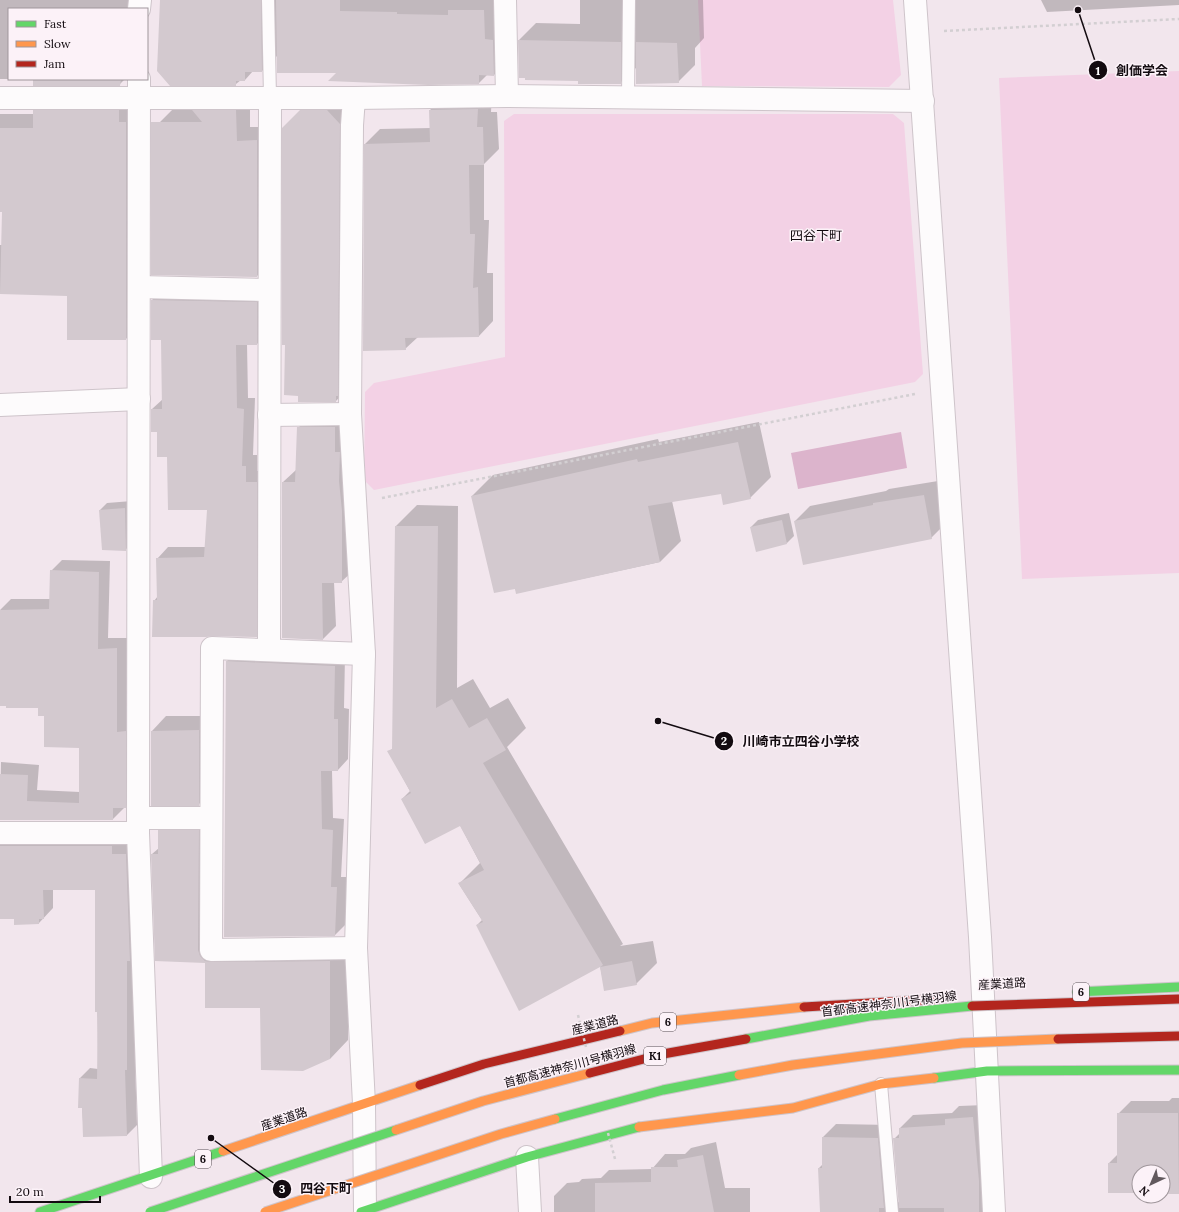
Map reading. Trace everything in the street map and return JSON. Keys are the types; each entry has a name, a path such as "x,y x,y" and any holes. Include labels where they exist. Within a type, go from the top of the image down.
{"main road":[{"name":"6","path":"1069,992 1179,987"},
{"name":"産業道路","path":"40,1212 484,1064 652,1023 827,1005 1022,995"},
{"name":"首都高速神奈川1号横羽線","path":"150,1212 483,1101 663,1054 869,1016 961,1006 1179,999"},
{"path":"265,1212 501,1134 663,1090 793,1065 962,1043 1094,1037 1179,1036"},
{"path":"363,1211 527,1157 633,1128 793,1108 881,1084 987,1071 1179,1070"}],"street":[{"path":"505,0 507,96"},
{"path":"915,0 983,997 994,1212"},
{"path":"139,88 138,826 151,1176"},
{"path":"0,98 139,88 270,97 354,98 507,96 923,101"},
{"path":"269,649 270,97"},
{"path":"354,98 352,125 350,414 364,654 356,948 364,1104 363,1211"},
{"path":"139,287 269,290"},
{"path":"0,405 139,399"},
{"path":"269,415 350,414"},
{"path":"356,948 211,950 212,648 269,649 364,654"},
{"path":"0,833 138,826 211,818"},
{"path":"527,1157 530,1212"}],"lane":[{"path":"268,0 270,97"},
{"path":"628,97 629,0"},
{"path":"881,1084 892,1212"}],"path":[{"path":"918,32 1179,19"},
{"path":"355,503 941,389"}],"shaded area":[{"path":"698,0 893,0 901,75 889,87 702,86"},
{"path":"1179,71 1179,573 1022,579 999,78"},
{"path":"514,114 893,114 904,123 923,374 915,382 374,490 364,480 365,392 374,383 505,357 504,121"},
{"path":"901,432 907,468 798,489 791,453"}],"building":[{"path":"160,0 261,0 262,72 245,72 245,81 236,81 236,86 170,86 157,71"},
{"path":"276,0 340,0 340,11 397,12 397,14 448,15 448,10 484,10 485,39 493,40 494,76 479,75 479,84 428,85 328,81 336,73 277,73"},
{"path":"518,40 621,42 621,84 578,84 578,81 525,80 525,78 519,78"},
{"path":"636,42 677,43 679,83 636,84"},
{"path":"33,80 121,80 120,86 33,86"},
{"path":"478,109 477,127 483,127 484,165 469,165 470,234 475,234 473,288 478,287 479,337 405,338 406,350 363,351 364,144 430,142 429,110"},
{"path":"33,110 119,110 119,122 126,122 126,340 67,340 67,296 0,294 2,212 0,212 0,128 33,128"},
{"path":"192,110 236,110 237,141 257,140 257,277 151,275 151,122 202,122"},
{"path":"300,110 327,110 340,124 338,396 336,396 336,402 298,402 298,396 284,395 285,345 282,345 282,128"},
{"path":"151,300 257,302 257,345 236,345 237,408 244,409 242,466 246,466 246,482 257,482 257,637 152,637 153,600 157,600 156,558 204,557 207,510 168,510 167,457 157,457 157,432 151,432 151,409 162,409 161,340 151,340"},
{"path":"297,427 335,427 335,452 340,452 339,481 342,511 342,583 322,583 323,640 282,638 282,482 295,482"},
{"path":"738,442 751,499 723,505 721,494 648,506 660,562 516,594 515,589 494,593 471,496 637,459 638,462"},
{"path":"924,495 932,539 803,565 794,521 873,505 873,503"},
{"path":"125,508 126,551 102,550 99,510"},
{"path":"782,520 787,544 756,552 750,527"},
{"path":"395,526 438,526 436,708 452,699 469,728 487,718 506,750 483,763 603,965 519,1011 476,925 483,922 458,883 484,870 460,826 425,844 401,799 411,793 387,751 392,749"},
{"path":"50,570 99,572 98,649 117,648 117,732 126,731 126,808 113,808 113,820 0,820 0,774 28,775 27,801 79,803 79,748 44,747 44,716 38,716 38,708 6,708 6,706 0,706 0,610 49,609"},
{"path":"226,661 335,666 334,719 338,719 338,771 321,771 322,829 333,830 331,887 337,887 335,936 224,937"},
{"path":"199,730 199,806 151,806 151,731"},
{"path":"158,830 199,830 198,950 200,956 205,961 330,961 330,1059 303,1071 261,1070 260,1008 205,1008 205,963 155,961 151,854 158,854"},
{"path":"0,846 112,846 112,854 126,854 130,961 127,961 127,1070 125,1070 127,1136 83,1137 82,1108 78,1108 79,1078 97,1079 98,1012 95,1012 95,890 43,890 44,919 39,919 39,924 14,925 14,919 0,919"},
{"path":"632,961 637,985 604,991 600,967"},
{"path":"1117,1113 1178,1113 1179,1194 1171,1194 1171,1164 1131,1164 1131,1193 1108,1193 1108,1163 1117,1163"},
{"path":"973,1117 979,1181 979,1212 944,1212 944,1208 899,1208 893,1138 899,1138 899,1128 945,1125 945,1119"},
{"path":"822,1137 878,1138 884,1208 879,1208 879,1212 820,1212 818,1168 822,1168"},
{"path":"703,1155 714,1212 595,1212 595,1183 651,1182 651,1167 678,1167 677,1160"}],"traffic: fast":[{"path":"1077,992 1179,987"},
{"path":"746,1039 869,1016 972,1006"},
{"path":"934,1078 987,1071 1179,1070"},
{"path":"555,1119 663,1090 739,1075"},
{"path":"361,1212 527,1157 639,1127"},
{"path":"150,1212 396,1130"},
{"path":"40,1212 223,1151"}],"traffic: slow":[{"path":"620,1031 652,1023 804,1007"},
{"path":"739,1075 793,1065 962,1043 1058,1039"},
{"path":"396,1130 483,1101 590,1073"},
{"path":"639,1127 793,1108 881,1084 934,1078"},
{"path":"223,1151 420,1085"},
{"path":"265,1212 501,1134 555,1119"}],"traffic: jam":[{"path":"804,1007 937,999"},
{"path":"972,1006 1179,999"},
{"path":"420,1085 484,1064 620,1031"},
{"path":"1058,1039 1179,1036"},
{"path":"590,1073 663,1054 746,1039"}],"place":[{"name":"創価学会","path":"1078,10"},
{"name":"川崎市立四谷小学校","path":"658,721"},
{"name":"四谷下町","path":"211,1138"}],"district":[{"name":"四谷下町","path":"816,235"}]}
